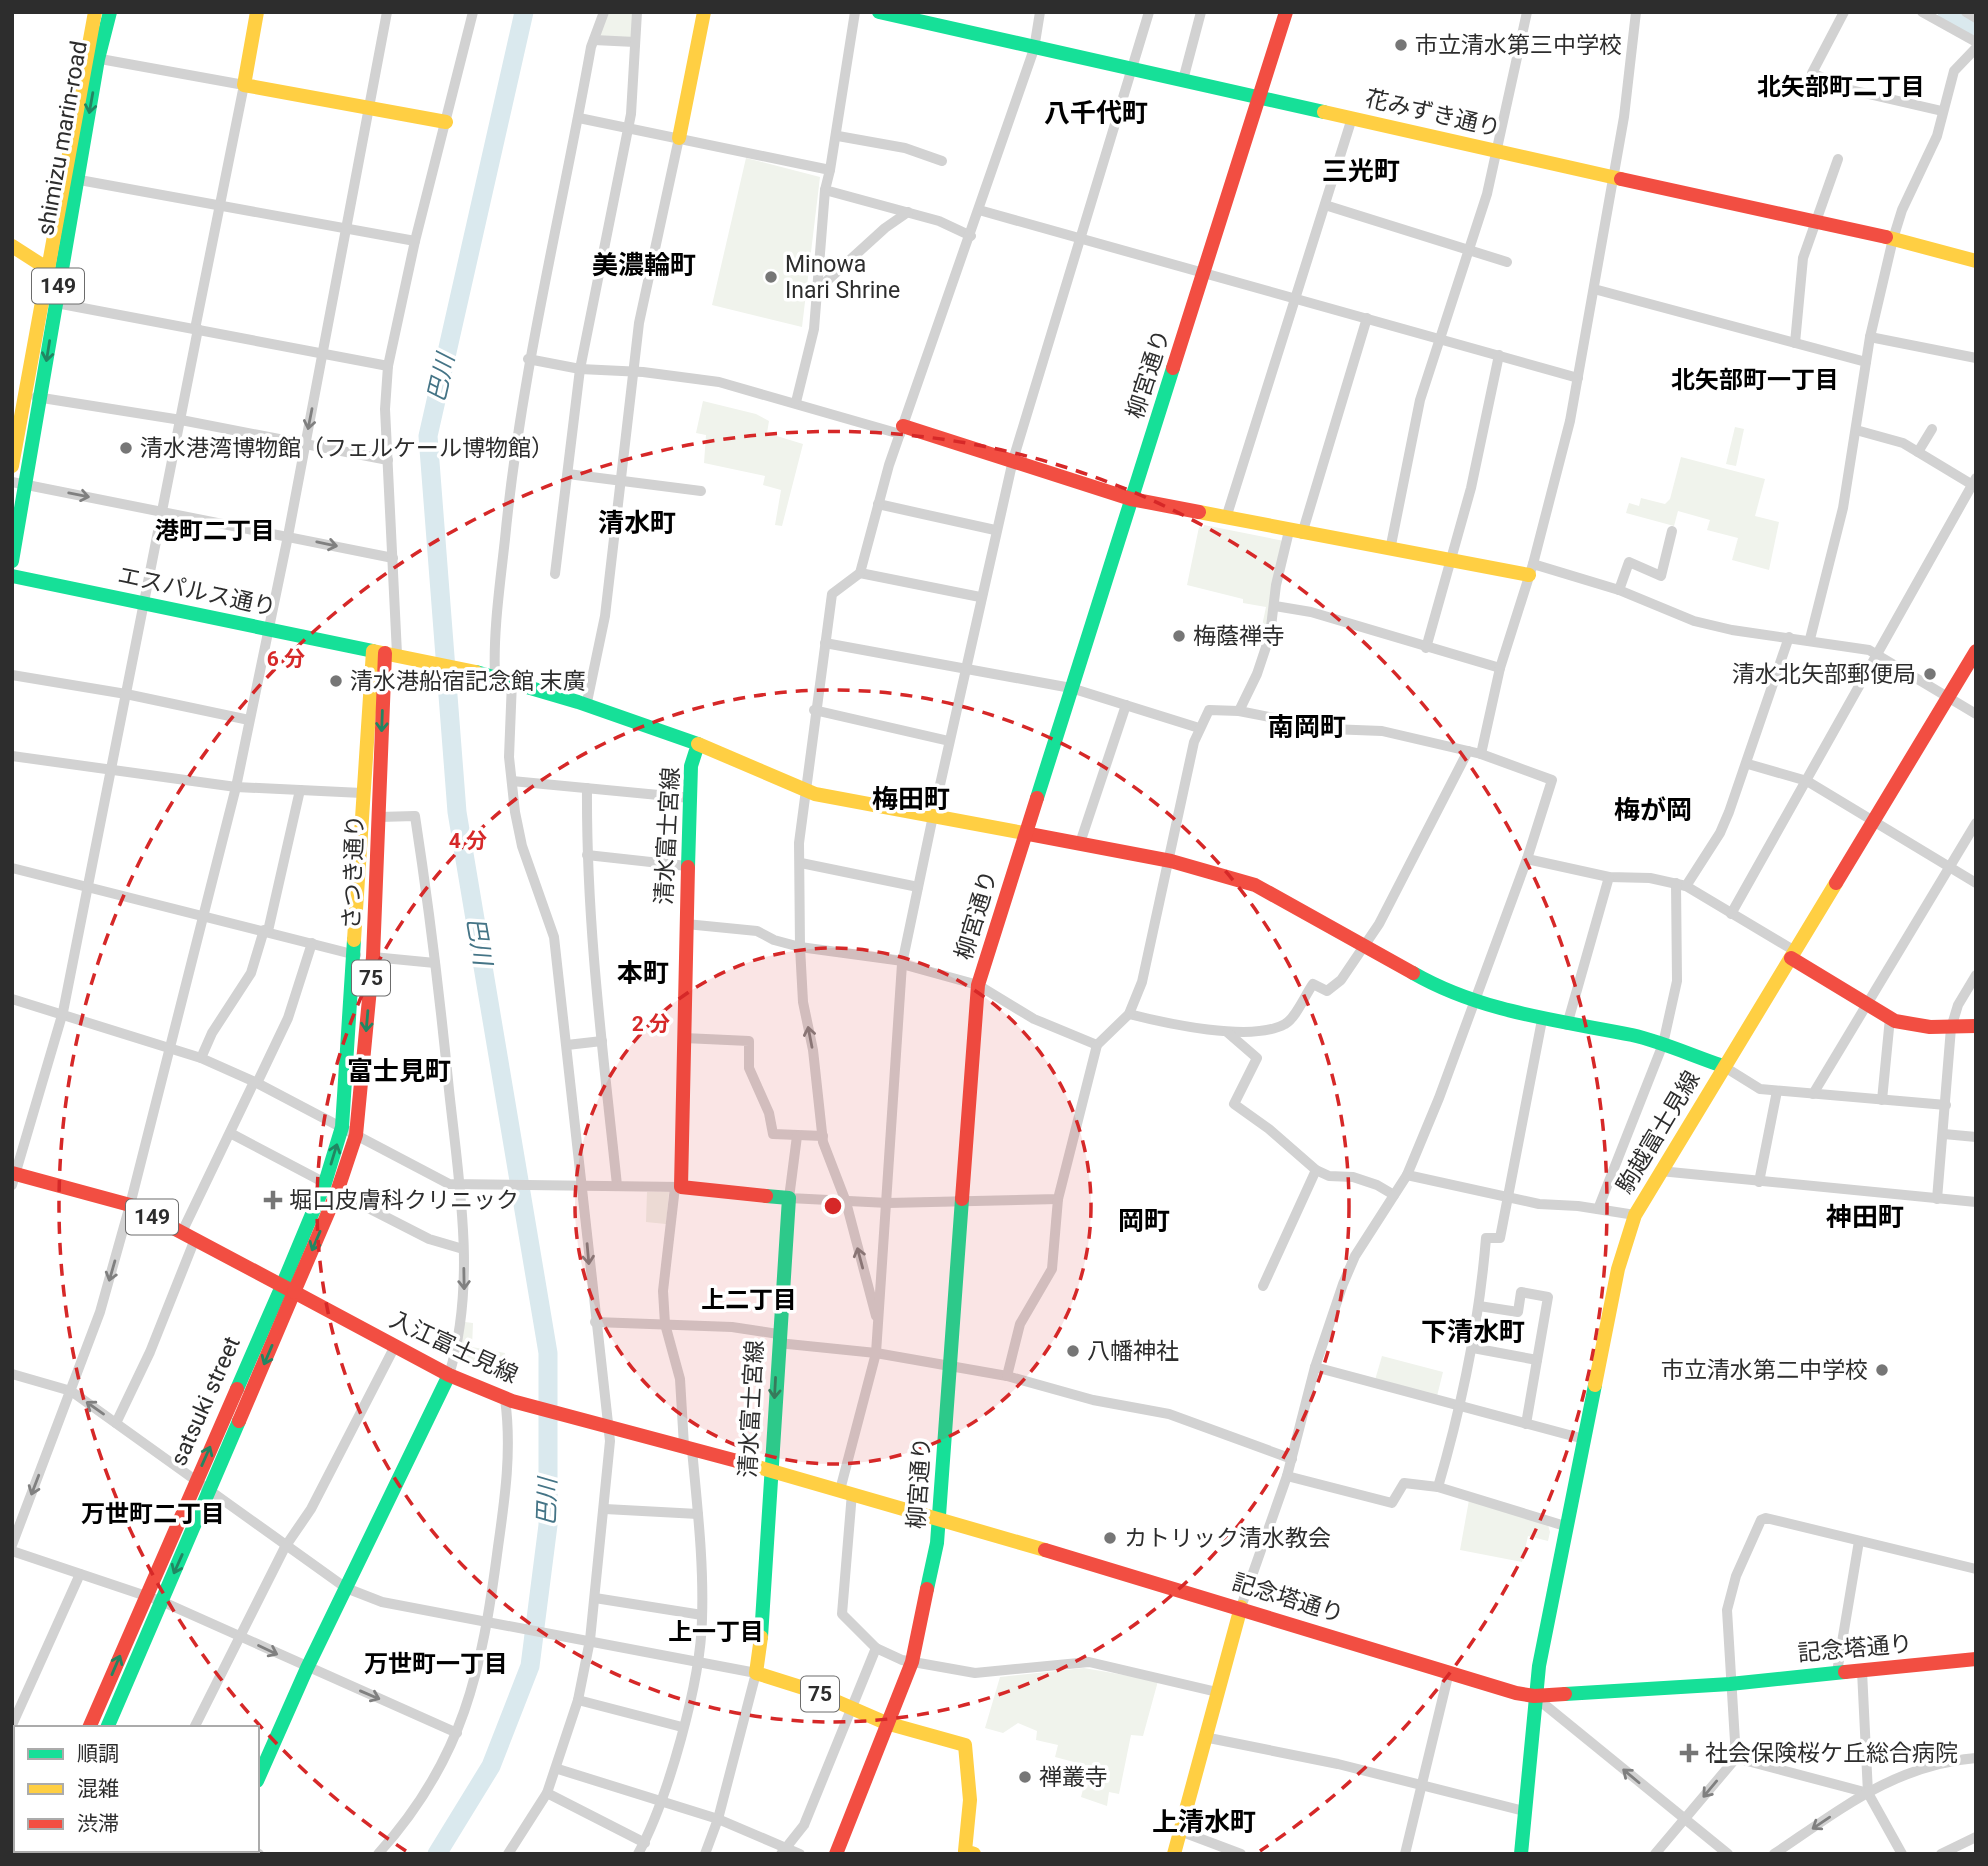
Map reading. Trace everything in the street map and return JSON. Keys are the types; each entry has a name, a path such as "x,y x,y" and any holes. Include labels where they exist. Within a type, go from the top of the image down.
{"main road":[{"name":"shimizu marin-road","path":"12,561 18,484 91,57 95,12"},
{"name":"shimizu marin-road","path":"91,57 110,12"},
{"path":"257,12 244,85 446,122"},
{"path":"679,138 704,12"},
{"name":"花みずき通り","path":"879,12 1614,178 1814,220 1976,261"},
{"name":"柳宮通り","path":"835,1854 912,1662 941,1519 949,1365 978,985 1286,12"},
{"name":"shimizu marin-road","path":"48,302 48,269 71,178"},
{"path":"12,246 48,269"},
{"name":"shimizu marin-road","path":"12,466 33,396"},
{"path":"902,430 1013,460 1131,499 1448,561 1531,570"},
{"name":"エスパルス通り","path":"12,576 389,653"},
{"name":"駒越富士見線","path":"1534,1696 1565,1526 1618,1269 1636,1215 1723,1066 1976,651"},
{"name":"清水富士宮線","path":"389,653 493,676 587,702 698,744 691,765 678,1187"},
{"name":"さつき通り","path":"288,1289 342,1127 356,955 361,800 389,653"},
{"name":"さつき通り","path":"288,1289 337,1192 356,1135 373,957 389,653"},
{"path":"698,744 804,790 1171,861 1255,885 1437,987 1473,1001 1542,1020 1635,1036 1723,1066"},
{"path":"361,800 379,811"},
{"path":"1793,954 1890,1018 1912,1025 1976,1026"},
{"path":"356,955 373,957"},
{"name":"149","path":"13,1177 130,1205 288,1289"},
{"path":"678,1187 789,1198"},
{"name":"清水富士宮線","path":"756,1673 763,1626 770,1470 789,1198"},
{"name":"入江富士見線","path":"288,1289 449,1375 508,1400 606,1424"},
{"name":"satsuki street","path":"90,1726 195,1479 288,1289"},
{"name":"satsuki street","path":"108,1726 211,1490 288,1289"},
{"path":"259,1776 307,1668 449,1375"},
{"name":"記念塔通り","path":"606,1424 846,1491 1534,1696 1730,1684 1976,1659"},
{"path":"1174,1854 1241,1607"},
{"name":"75","path":"756,1673 810,1690 886,1723 965,1745 970,1800 968,1853"},
{"path":"1521,1854 1534,1696"}],"street":[{"path":"12,1545 100,1312 130,1205 236,787 288,536 387,12"},
{"path":"389,653 393,558 387,366 415,241 473,12"},
{"path":"493,676 508,509 528,359 594,40 604,12"},
{"path":"555,574 580,369 628,128 637,12"},
{"path":"796,402 814,329 825,190 838,136 855,12"},
{"path":"878,1324 846,1202 823,1136 813,1050 803,1002 799,843 804,790 832,594 860,573 878,504 902,430 1034,48 1040,12"},
{"path":"1149,12 1013,460 980,597 903,962 876,1353 846,1491 842,1614 876,1648 912,1662 975,1673 1088,1662 1217,1692"},
{"path":"1183,80 1201,12"},
{"path":"1390,550 1420,400 1487,194 1527,12"},
{"path":"1481,754 1500,668 1531,570 1578,378 1614,178 1636,12"},
{"path":"1843,12 1812,73 1851,90 1942,111"},
{"path":"1922,12 1976,42"},
{"path":"1966,12 1976,18"},
{"path":"594,40 635,42"},
{"path":"1810,639 1843,508 1870,337 1893,239 1902,210 1937,136 1954,71 1976,48"},
{"path":"13,1177 63,1012 181,420 244,85 91,57"},
{"path":"579,118 830,170"},
{"path":"1226,518 1352,118"},
{"path":"838,136 905,148 942,161"},
{"path":"587,702 605,616 623,481 639,323 679,138"},
{"path":"1796,344 1802,258 1838,159"},
{"path":"71,178 415,241"},
{"path":"825,190 939,221 971,236"},
{"path":"1325,205 1507,262"},
{"path":"979,210 1578,378"},
{"path":"819,288 885,228 908,212"},
{"path":"1594,289 1866,362"},
{"path":"48,302 387,366"},
{"path":"1239,711 1257,674 1275,606 1276,585 1367,318"},
{"path":"1870,337 1976,358"},
{"path":"1426,648 1448,561 1471,488 1499,355"},
{"path":"528,359 580,369 633,374 643,372 719,382 902,430"},
{"path":"33,396 181,420 388,460"},
{"path":"1918,452 1932,429"},
{"path":"1731,914 1975,483 1903,443 1856,430"},
{"path":"568,474 701,491"},
{"path":"18,484 393,558"},
{"path":"878,504 995,530"},
{"path":"1619,590 1629,562 1661,576 1672,531"},
{"path":"1531,570 1619,590 1694,621 1732,630 1810,639 1877,654 1976,714"},
{"path":"860,573 980,597"},
{"path":"1275,606 1311,612 1500,668"},
{"path":"1598,1209 1663,1044 1677,981 1681,885 1720,834 1748,764 1788,637"},
{"path":"825,643 1071,688 1199,728"},
{"path":"12,676 126,694 249,720"},
{"path":"508,1854 547,1793 558,1769 578,1700 595,1598 605,1509 606,1424 554,937 522,846 512,781 509,757 512,681"},
{"path":"1080,843 1126,705"},
{"path":"814,710 950,741"},
{"path":"1007,1376 1020,1324 1052,1269 1058,1199 1097,1045 1129,1014 1142,982 1199,728 1209,710 1239,711 1308,726 1382,731 1481,754 1552,780 1527,859 1439,1098 1407,1175 1355,1255 1315,1367 1287,1476 1241,1607"},
{"path":"1129,1014 1227,1032 1269,1029 1286,1023 1312,984 1327,991 1341,980 1366,945 1468,751"},
{"path":"12,755 236,787 300,790 361,800"},
{"path":"1748,764 1807,781 1976,883"},
{"path":"512,781 690,798"},
{"path":"587,788 587,855 617,1185"},
{"path":"201,1058 212,1033 251,974 266,930 300,790"},
{"path":"379,811 415,816 435,963 463,1249 463,1314 449,1375"},
{"path":"1813,1094 1976,823"},
{"path":"587,855 687,866"},
{"path":"1527,859 1609,877 1650,878 1681,885 1793,954"},
{"path":"801,863 918,887"},
{"path":"12,868 203,914 356,955"},
{"path":"1567,1025 1609,877"},
{"path":"686,924 757,931 774,940 800,947 903,962 978,985 1034,1019 1097,1045"},
{"path":"116,1423 150,1352 189,1236 232,1134 288,1017 312,943"},
{"path":"373,957 435,963"},
{"path":"1937,1199 1951,1027 1958,1005 1976,975"},
{"path":"12,999 63,1012 201,1058 255,1082 459,1187 678,1187 664,1272 665,1324 680,1379 698,1514 702,1615 698,1662 682,1727 661,1803 638,1854"},
{"path":"1882,1100 1890,1018"},
{"path":"1438,1487 1461,1406 1479,1307 1486,1238 1500,1238 1542,1020"},
{"path":"1227,1032 1257,1058 1234,1104 1269,1129 1316,1170 1329,1176 1353,1178 1377,1185 1394,1195"},
{"path":"684,1038 749,1041 749,1069 769,1113 773,1134 823,1136"},
{"path":"567,1045 602,1041"},
{"path":"1723,1066 1760,1089 1946,1105"},
{"path":"1759,1182 1777,1091"},
{"path":"232,1134 325,1183"},
{"path":"1944,1134 1976,1137"},
{"path":"797,1136 789,1198 888,1203 1058,1199"},
{"path":"1263,1286 1296,1206 1316,1170"},
{"path":"1660,1171 1976,1202"},
{"path":"1407,1175 1539,1204 1636,1215"},
{"path":"337,1192 429,1239 463,1249"},
{"path":"1479,1307 1518,1312 1521,1292 1548,1297 1526,1424"},
{"path":"595,1322 732,1328 778,1339 1007,1376 1093,1400 1169,1414 1292,1459"},
{"path":"195,1726 285,1547 311,1509 395,1346"},
{"path":"1472,1348 1537,1360"},
{"path":"1315,1367 1584,1439"},
{"path":"12,1374 71,1391 211,1490 285,1547 346,1588 382,1602 756,1673 718,1819 705,1854"},
{"path":"378,1854 420,1803 439,1774 474,1687 491,1622 509,1452 508,1400"},
{"path":"1287,1476 1392,1503 1404,1483 1438,1487 1565,1526"},
{"path":"605,1509 698,1514"},
{"path":"1655,1854 1736,1758 1730,1684 1729,1597 1761,1520 1766,1518 1976,1569"},
{"path":"1837,1672 1859,1541"},
{"path":"12,1551 161,1601 457,1733"},
{"path":"12,1725 80,1574"},
{"path":"595,1598 702,1615"},
{"path":"783,1851 804,1825 876,1648"},
{"path":"1862,1671 1868,1793 1902,1854"},
{"path":"1405,1854 1449,1672"},
{"path":"1534,1696 1728,1854"},
{"path":"578,1700 682,1727"},
{"path":"1204,1737 1338,1764 1524,1811"},
{"path":"1736,1758 1868,1793"},
{"path":"1774,1854 1881,1783 1920,1767 1976,1758"},
{"path":"558,1769 718,1819 783,1851 800,1854"},
{"path":"547,1793 645,1843"},
{"path":"1180,1831 1241,1854"},
{"path":"1941,1854 1976,1837"}],"shaded area":[{"path":"606,12 633,12 631,39 598,36"},
{"path":"746,158 820,177 802,327 712,305"},
{"path":"703,401 756,414 769,421 767,433 803,444 782,526 775,525 781,490 763,485 765,476 704,463 706,435 696,433"},
{"path":"1735,427 1744,429 1736,466 1726,464"},
{"path":"1681,457 1765,479 1755,516 1779,522 1769,570 1732,560 1738,538 1707,530 1710,520 1678,511 1674,526 1626,513 1629,503 1639,506 1641,498 1665,504 1670,499"},
{"path":"1204,525 1284,541 1266,641 1259,640 1266,607 1243,603 1243,599 1187,585 1199,527 1203,528"},
{"path":"647,1192 669,1192 666,1224 646,1222"},
{"path":"465,1322 473,1323 472,1347 505,1353 507,1379 458,1360"},
{"path":"1382,1356 1443,1372 1437,1396 1375,1380"},
{"path":"1469,1500 1548,1525 1548,1541 1528,1536 1522,1562 1460,1550"},
{"path":"1084,1668 1158,1681 1143,1736 1131,1735 1119,1794 1109,1792 1107,1806 1081,1797 1089,1766 1055,1757 1058,1745 1036,1740 1037,1731 1018,1723 1003,1733 985,1728 1000,1677"}],"waterway":[{"name":"巴川","path":"437,1854 491,1766 530,1666 548,1525 548,1353 457,812 428,436 524,12"},
{"path":"1947,12 1976,28"}],"traffic: fast":[{"path":"12,561 98,59 110,12"},
{"path":"879,12 1324,112"},
{"path":"1037,798 1173,368"},
{"path":"12,576 373,651"},
{"path":"476,672 578,702 698,744 691,766 688,867"},
{"path":"282,1286 325,1183 342,1127 354,940"},
{"path":"1413,973 1465,997 1492,1006 1644,1038 1723,1066"},
{"path":"761,1637 789,1198 766,1196"},
{"path":"927,1589 937,1543 962,1199"},
{"path":"237,1389 282,1286"},
{"path":"259,1776 307,1668 449,1375"},
{"path":"1521,1854 1539,1666 1595,1385"},
{"path":"108,1726 239,1421"},
{"path":"1565,1694 1730,1684 1845,1672"}],"traffic: slow":[{"path":"12,466 95,12"},
{"path":"257,12 244,85 446,122"},
{"path":"679,138 704,12"},
{"path":"1324,112 1621,179"},
{"path":"1886,237 1976,261"},
{"path":"12,246 48,269"},
{"path":"1199,512 1529,575"},
{"path":"354,940 373,651 476,672"},
{"path":"698,744 815,794 1029,834"},
{"path":"1595,1385 1618,1269 1635,1215 1836,883"},
{"path":"737,1461 1045,1550"},
{"path":"1174,1854 1241,1607"},
{"path":"761,1637 756,1673 810,1690 886,1723 965,1745 970,1800 965,1851 974,1854"}],"traffic: jam":[{"path":"1173,368 1286,12"},
{"path":"1621,179 1886,237"},
{"path":"903,426 1131,499 1199,512"},
{"path":"1836,883 1976,651"},
{"path":"294,1292 337,1192 356,1135 373,957 385,653"},
{"path":"962,1199 978,985 1037,798"},
{"path":"1029,834 1171,861 1255,885 1413,973"},
{"path":"688,867 681,1187 766,1196"},
{"path":"1791,958 1895,1021 1930,1027 1976,1026"},
{"path":"12,1173 130,1205 294,1292 239,1421"},
{"path":"294,1292 449,1375 512,1401 737,1461"},
{"path":"90,1726 237,1389"},
{"path":"1045,1550 1516,1693 1534,1696 1565,1694"},
{"path":"836,1854 912,1662 927,1589"},
{"path":"1845,1672 1976,1659"}],"place":[{"name":"市立清水第三中学校","path":"1401,45"},
{"name":"Minowa Inari Shrine","path":"771,277"},
{"name":"清水港湾博物館（フェルケール博物館）","path":"126,448"},
{"name":"梅蔭禅寺","path":"1179,636"},
{"name":"清水北矢部郵便局","path":"1930,674"},
{"name":"清水港船宿記念館 末廣","path":"336,681"},
{"name":"堀口皮膚科クリニック","path":"273,1200"},
{"name":"八幡神社","path":"1073,1351"},
{"name":"市立清水第二中学校","path":"1882,1370"},
{"name":"カトリック清水教会","path":"1110,1538"},
{"name":"社会保険桜ケ丘総合病院","path":"1689,1753"},
{"name":"禅叢寺","path":"1025,1777"}],"district":[{"name":"北矢部町二丁目","path":"1841,87"},
{"name":"八千代町","path":"1096,113"},
{"name":"三光町","path":"1361,171"},
{"name":"美濃輪町","path":"644,265"},
{"name":"北矢部町一丁目","path":"1755,380"},
{"name":"清水町","path":"637,523"},
{"name":"港町二丁目","path":"215,531"},
{"name":"南岡町","path":"1307,727"},
{"name":"梅田町","path":"911,799"},
{"name":"梅が岡","path":"1653,810"},
{"name":"本町","path":"643,973"},
{"name":"富士見町","path":"399,1071"},
{"name":"神田町","path":"1865,1217"},
{"name":"岡町","path":"1144,1221"},
{"name":"上二丁目","path":"749,1300"},
{"name":"下清水町","path":"1473,1332"},
{"name":"万世町二丁目","path":"153,1514"},
{"name":"上一丁目","path":"716,1632"},
{"name":"万世町一丁目","path":"436,1664"},
{"name":"上清水町","path":"1204,1822"}]}
